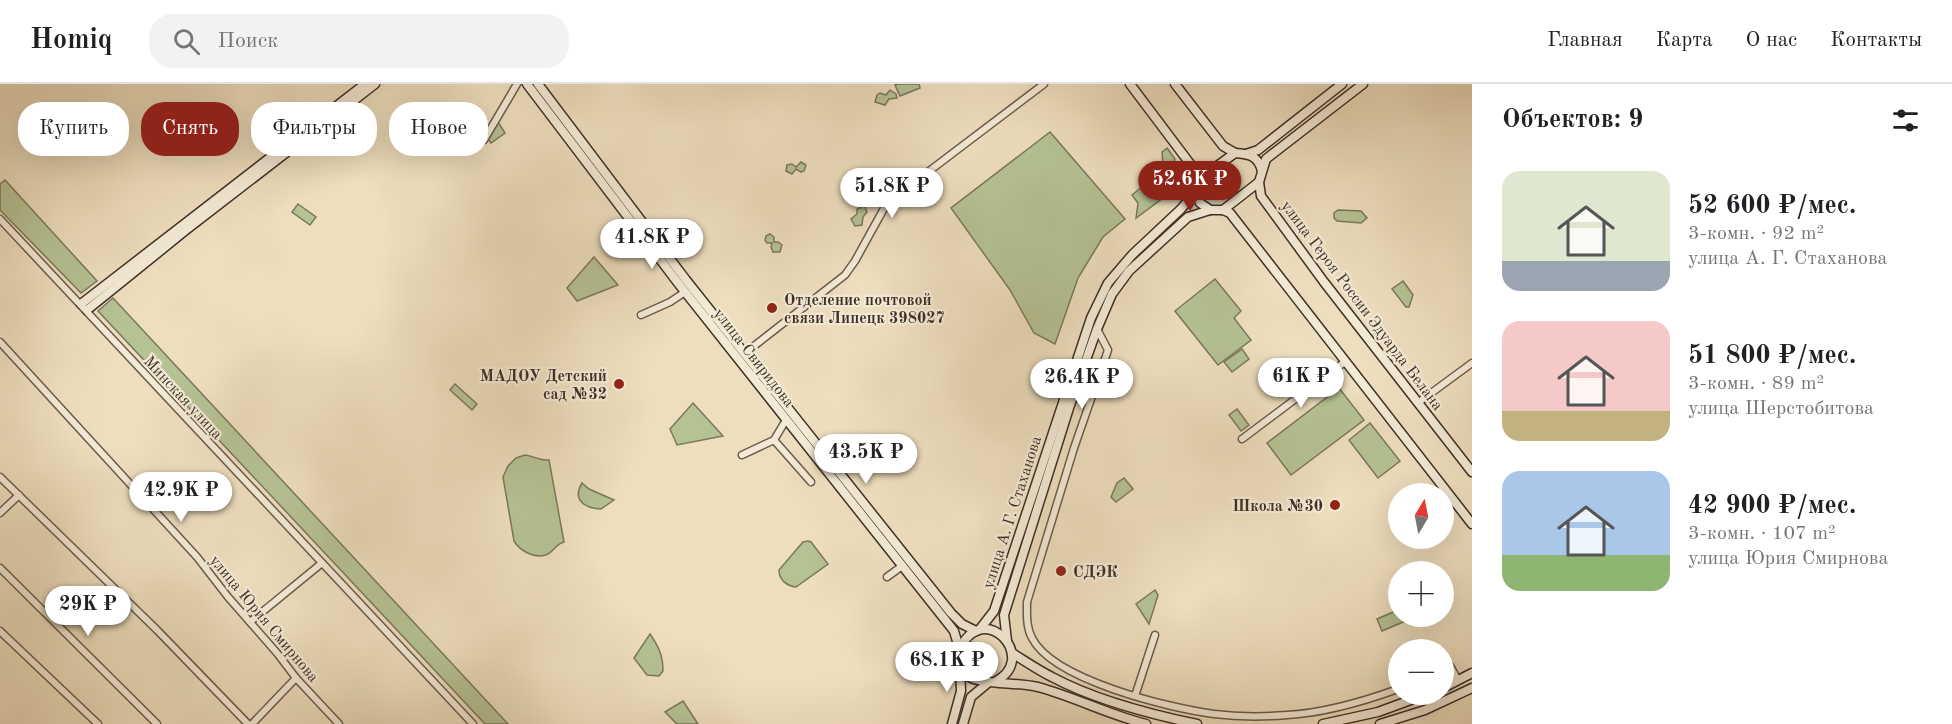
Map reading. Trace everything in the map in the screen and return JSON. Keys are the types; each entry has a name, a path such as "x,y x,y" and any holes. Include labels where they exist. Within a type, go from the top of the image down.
{"street":[{"path":"84,307 365,84"},
{"path":"84,307 375,84"},
{"path":"488,133 517,84"},
{"name":"улица Свиридова","path":"527,84 685,292 954,631 959,648"},
{"name":"улица Свиридова","path":"538,84 686,280 951,614 962,624 978,630"},
{"path":"746,353 844,275 855,261 887,203 1044,84"},
{"path":"1130,84 1194,169 1198,180 1195,192 1200,203 1210,210 1223,210 1230,213 1472,524"},
{"path":"1174,84 1223,146 1235,153 1254,156 1260,162 1262,171"},
{"path":"1245,154 1258,150 1342,84"},
{"path":"1223,210 1259,182 1266,159 1363,84"},
{"path":"1198,180 1235,153"},
{"name":"улица Героя России Эдуарда Белана","path":"1259,182 1261,196 1324,282 1472,472"},
{"name":"улица А. Г. Стаханова","path":"978,630 994,611 1091,318 1108,284 1132,255 1182,209 1195,192"},
{"name":"улица А. Г. Стаханова","path":"1007,641 1004,615 1065,419 1112,294 1159,242 1188,217 1210,210"},
{"name":"Минская улица","path":"0,219 84,307 182,416 473,724"},
{"path":"641,315 670,302 685,292"},
{"path":"1097,329 1108,350 1074,448 1027,602 1027,623 1032,639 1051,660 1074,673 1135,696 1215,714 1252,717 1289,715 1354,704 1388,692"},
{"name":"улица Юрия Смирнова","path":"0,342 197,557 296,678 339,724"},
{"path":"1092,343 1108,350"},
{"path":"1242,438 1346,362"},
{"path":"1419,402 1472,363"},
{"path":"742,455 774,440 786,420"},
{"path":"774,440 811,482"},
{"path":"0,477 250,724 296,678"},
{"path":"0,513 19,495"},
{"path":"250,622 322,563"},
{"path":"887,577 902,566"},
{"path":"0,568 157,724"},
{"path":"952,724 961,691 959,648 966,637 978,630 992,630 1007,641 1012,653 1011,665 1006,675 971,697 963,724"},
{"path":"0,631 98,724"},
{"path":"1135,696 1155,634"},
{"path":"1012,653 1052,677 1080,689 1146,712 1197,724"},
{"path":"960,665 966,675 975,680 1017,683 1040,688 1146,724"},
{"path":"1454,673 1458,680"},
{"path":"1454,682 1472,673"},
{"path":"1380,724 1425,710 1472,688"},
{"path":"1323,724 1378,712 1397,705"}],"green space":[{"path":"919,84 920,88 900,96 895,85"},
{"path":"890,90 896,94 897,98 889,99 885,105 875,102 877,95 880,93 886,95"},
{"path":"498,122 505,133 491,143 488,139"},
{"path":"1050,132 1125,219 1103,237 1078,278 1055,344 1034,333 1010,290 951,208"},
{"path":"1167,148 1175,159 1163,198 1136,218 1138,203 1132,195 1161,171 1162,152"},
{"path":"801,162 806,165 804,171 796,169 792,174 786,171 787,165 792,164 796,167"},
{"path":"5,180 97,281 81,293 0,210 0,184"},
{"path":"863,196 868,197 870,202 865,207 867,212 863,217 862,225 855,226 851,219 857,214 857,209 862,207 859,200"},
{"path":"298,204 316,217 310,225 292,212"},
{"path":"1338,210 1361,211 1367,218 1361,223 1337,221 1334,213"},
{"path":"770,234 774,237 774,242 782,245 780,252 773,252 772,243 767,243 765,240"},
{"path":"594,257 618,285 577,301 567,288"},
{"path":"1215,279 1241,311 1234,318 1251,340 1218,365 1175,311"},
{"path":"1403,281 1413,295 1409,307 1406,307 1392,289"},
{"path":"113,298 508,724 485,724 98,311"},
{"path":"1242,349 1249,359 1232,372 1224,362"},
{"path":"455,384 477,404 472,410 450,390"},
{"path":"1339,388 1364,420 1291,475 1267,443"},
{"path":"693,403 723,436 677,445 670,429"},
{"path":"1237,409 1249,425 1241,431 1229,415"},
{"path":"1370,423 1400,461 1378,478 1349,440"},
{"path":"525,455 549,460 564,542 543,556 529,553 514,541 503,477 508,466 516,458"},
{"path":"1124,478 1133,489 1116,502 1111,497 1117,483"},
{"path":"582,483 589,489 614,500 601,509 585,505 578,494"},
{"path":"808,541 828,564 796,587 790,585 782,580 779,570 803,542"},
{"path":"1155,590 1158,595 1149,624 1136,604"},
{"path":"1388,614 1388,627 1391,627 1382,631 1377,619"},
{"path":"650,634 661,656 663,671 659,676 647,675 634,658"},
{"path":"683,701 698,724 677,724 665,712"}],"place":[{"name":"Отделение почтовой связи Липецк 398027","path":"772,308"},
{"name":"МАДОУ Детский сад №32","path":"619,384"},
{"name":"Школа №30","path":"1335,505"},
{"name":"СДЭК","path":"1061,571"}]}
